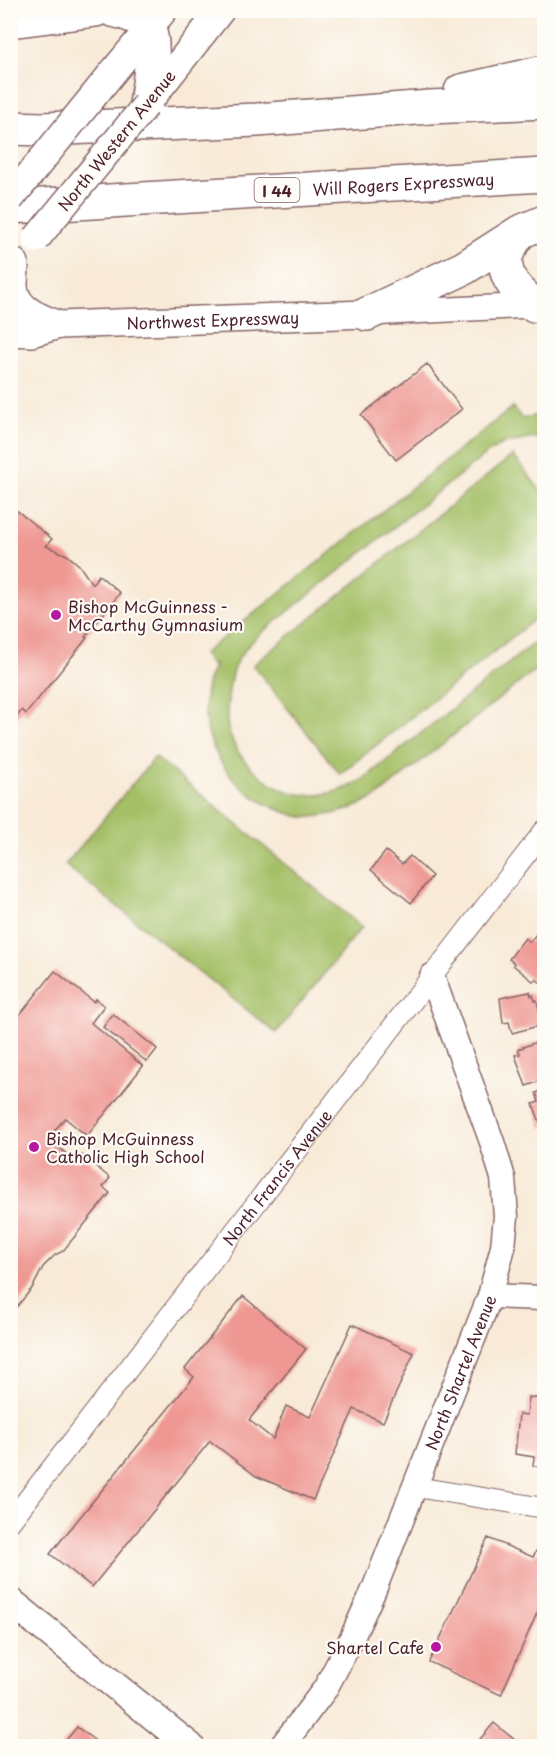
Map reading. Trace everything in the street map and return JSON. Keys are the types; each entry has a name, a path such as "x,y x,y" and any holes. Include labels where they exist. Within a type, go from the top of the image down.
{"highway":[{"path":"10,21 96,10"},
{"path":"113,10 138,19 157,20 153,55 153,89"},
{"path":"370,112 544,72"},
{"path":"10,128 42,129 245,120 430,107 544,102"},
{"name":"Will Rogers Expressway","path":"10,207 544,175"},
{"path":"10,187 182,195"},
{"path":"532,227 506,256 506,270 513,285 539,305"},
{"path":"367,314 465,268 532,227"}],"main road":[{"name":"North Western Avenue","path":"13,266 153,89 221,10"},
{"path":"10,199 157,20"},
{"name":"Northwest Expressway","path":"13,266 14,289 20,303 35,316 59,325"},
{"name":"Northwest Expressway","path":"17,329 59,325 367,314"},
{"path":"10,1601 190,1746"}],"street":[{"path":"367,314 539,305"},
{"name":"North Francis Avenue","path":"10,1522 58,1463 544,831"},
{"name":"North Shartel Avenue","path":"282,1746 325,1689 373,1592 490,1296 503,1247 506,1216 503,1178 432,976"},
{"path":"490,1296 544,1298"},
{"path":"416,1487 544,1508"}],"green space":[{"path":"513,407 522,419 538,415 544,416 544,439 535,438 502,444 481,458 261,633 243,652 233,669 227,707 228,728 239,753 260,775 272,783 299,794 331,793 361,781 544,635 544,663 376,797 362,804 349,810 308,817 286,813 257,799 229,773 210,739 205,700 208,680 216,663 212,666 203,654"},
{"path":"513,455 544,495 544,612 340,774 253,665"},
{"path":"155,757 362,927 276,1033 65,865"}],"building":[{"path":"427,364 462,409 396,460 361,415"},
{"name":"Bishop McGuinness - McCarthy Gymnasium","path":"10,505 52,539 46,546 67,555 79,565 92,584 99,575 120,593 26,714 22,710 10,725"},
{"path":"386,851 402,864 410,856 432,876 411,903 371,870"},
{"path":"541,928 544,930 544,979 541,983 536,979 534,982 509,959 525,938 530,942"},
{"name":"Bishop McGuinness Catholic High School","path":"55,971 94,1002 96,999 104,1006 91,1023 143,1066 87,1136 65,1118 48,1138 76,1162 82,1155 110,1178 103,1187 110,1193 63,1251 55,1255 43,1267 33,1287 10,1315 10,1027"},
{"path":"530,992 535,1001 537,1000 542,1025 512,1033 509,1022 503,1023 500,998"},
{"path":"113,1014 157,1049 147,1062 103,1027"},
{"path":"544,1039 544,1080 526,1086 515,1055 520,1054 518,1049"},
{"path":"544,1090 544,1127 542,1128 533,1104 539,1102 536,1093"},
{"path":"243,1296 306,1349 249,1420 273,1439 286,1406 310,1417 352,1324 414,1353 383,1422 354,1409 313,1500 256,1476 210,1441 92,1587 50,1554 194,1377 185,1369"},
{"path":"529,1397 544,1399 544,1467 533,1466 534,1457 515,1454 519,1414 527,1415"},
{"path":"488,1538 533,1557 536,1551 544,1554 544,1597 501,1695 429,1662"},
{"path":"494,1723 522,1746 474,1746"},
{"path":"77,1727 102,1746 61,1746"}],"place":[{"name":"Bishop McGuinness - McCarthy Gymnasium","path":"56,615"},
{"name":"Bishop McGuinness Catholic High School","path":"34,1147"},
{"name":"Shartel Cafe","path":"436,1647"}]}
